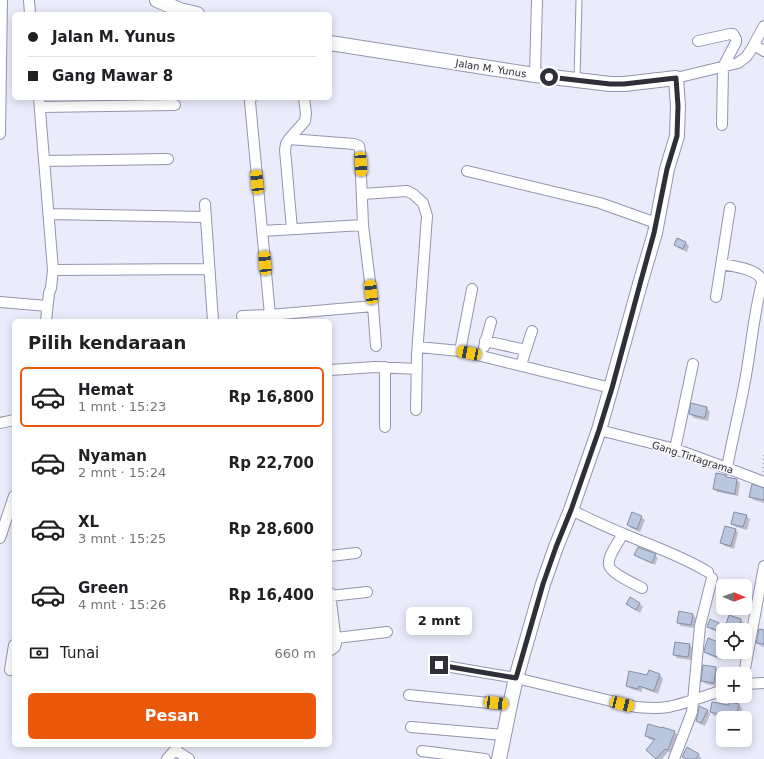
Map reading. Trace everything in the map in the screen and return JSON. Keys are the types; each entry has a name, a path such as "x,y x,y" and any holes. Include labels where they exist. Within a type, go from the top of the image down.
{"street":[{"path":"0,134 2,0"},
{"path":"29,0 30,12"},
{"path":"157,0 180,10 189,12"},
{"path":"535,75 537,0"},
{"path":"499,759 516,678 543,584 599,430 612,388 654,233 667,169 677,136 678,106 676,78 738,64 746,57 764,26"},
{"path":"698,41 730,34 736,36 736,42 723,67 722,125"},
{"name":"Jalan M. Yunus","path":"332,43 535,75 610,84 624,84 676,78"},
{"path":"754,45 764,51"},
{"path":"250,100 270,315"},
{"path":"292,229 285,150 289,139 305,121 306,114 304,100"},
{"path":"46,319 53,270 39,102 175,105"},
{"path":"289,139 354,144 358,146 360,151 363,225 373,306 376,346"},
{"path":"44,160 168,159"},
{"path":"467,171 600,203 656,223"},
{"path":"362,194 407,191 413,194 422,203 427,216 418,347 416,410"},
{"path":"205,204 213,319"},
{"path":"716,297 730,208"},
{"path":"49,214 206,217"},
{"path":"262,231 363,225"},
{"path":"721,264 755,273 762,279 756,307 744,387 727,468"},
{"path":"53,270 209,269"},
{"path":"460,351 472,289"},
{"path":"0,302 47,306"},
{"path":"242,316 373,306"},
{"path":"481,355 491,322"},
{"path":"521,366 532,331"},
{"path":"485,340 526,350"},
{"path":"418,347 460,351 481,355 612,388"},
{"path":"675,449 693,364"},
{"path":"332,370 375,367 417,369"},
{"path":"385,367 385,427"},
{"path":"0,423 12,420"},
{"name":"Gang Tirtagrama","path":"599,430 675,449 763,482"},
{"path":"1,534 12,502"},
{"path":"571,510 666,552 710,575 700,626 692,712 674,759"},
{"path":"623,534 611,554 608,563 609,567 613,572 642,588"},
{"path":"332,556 356,553"},
{"path":"745,667 764,566"},
{"path":"332,595 367,592"},
{"path":"332,609 336,638 335,647 332,650"},
{"path":"336,638 387,632"},
{"path":"10,670 12,658"},
{"path":"439,665 516,678 636,707 650,709 667,708 716,692"},
{"path":"752,684 764,683"},
{"path":"409,695 510,705"},
{"path":"410,726 504,735"},
{"path":"167,759 176,747 189,759"},
{"path":"422,752 485,759"}],"lane":[{"path":"577,80 579,0"}],"path":[{"path":"763,482 764,453"}],"building":[{"path":"677,238 686,242 683,249 674,245"},
{"path":"691,403 707,407 705,418 689,414"},
{"path":"716,473 737,479 735,494 713,489"},
{"path":"752,484 764,488 764,500 749,497"},
{"path":"632,512 642,516 637,529 627,525"},
{"path":"734,512 747,515 743,527 731,524"},
{"path":"725,526 736,529 731,546 720,543"},
{"path":"638,547 656,554 652,563 634,555"},
{"path":"630,597 640,603 636,610 626,604"},
{"path":"679,611 693,614 691,625 677,623"},
{"path":"729,615 741,619 740,623 726,623"},
{"path":"710,619 719,623 716,623 716,630 707,627"},
{"path":"759,629 764,630 764,644 756,643"},
{"path":"708,638 716,641 716,657 704,652"},
{"path":"675,642 690,644 688,657 673,655"},
{"path":"703,665 716,667 714,683 701,681"},
{"path":"649,670 660,674 654,691 639,686 638,689 626,686 629,671 647,675"},
{"path":"712,702 729,705 729,703 739,704 738,711 716,711 716,713 710,712"},
{"path":"699,706 708,710 701,723 696,721"},
{"path":"648,724 675,731 668,750 665,749 656,759 646,750 655,739 645,736"},
{"path":"687,747 699,754 696,759 687,759 682,757"}],"route":[{"path":"439,665 516,678 543,584 571,510 612,388 654,233 667,169 677,136 678,106 676,78 624,84 610,84 549,77"}]}
